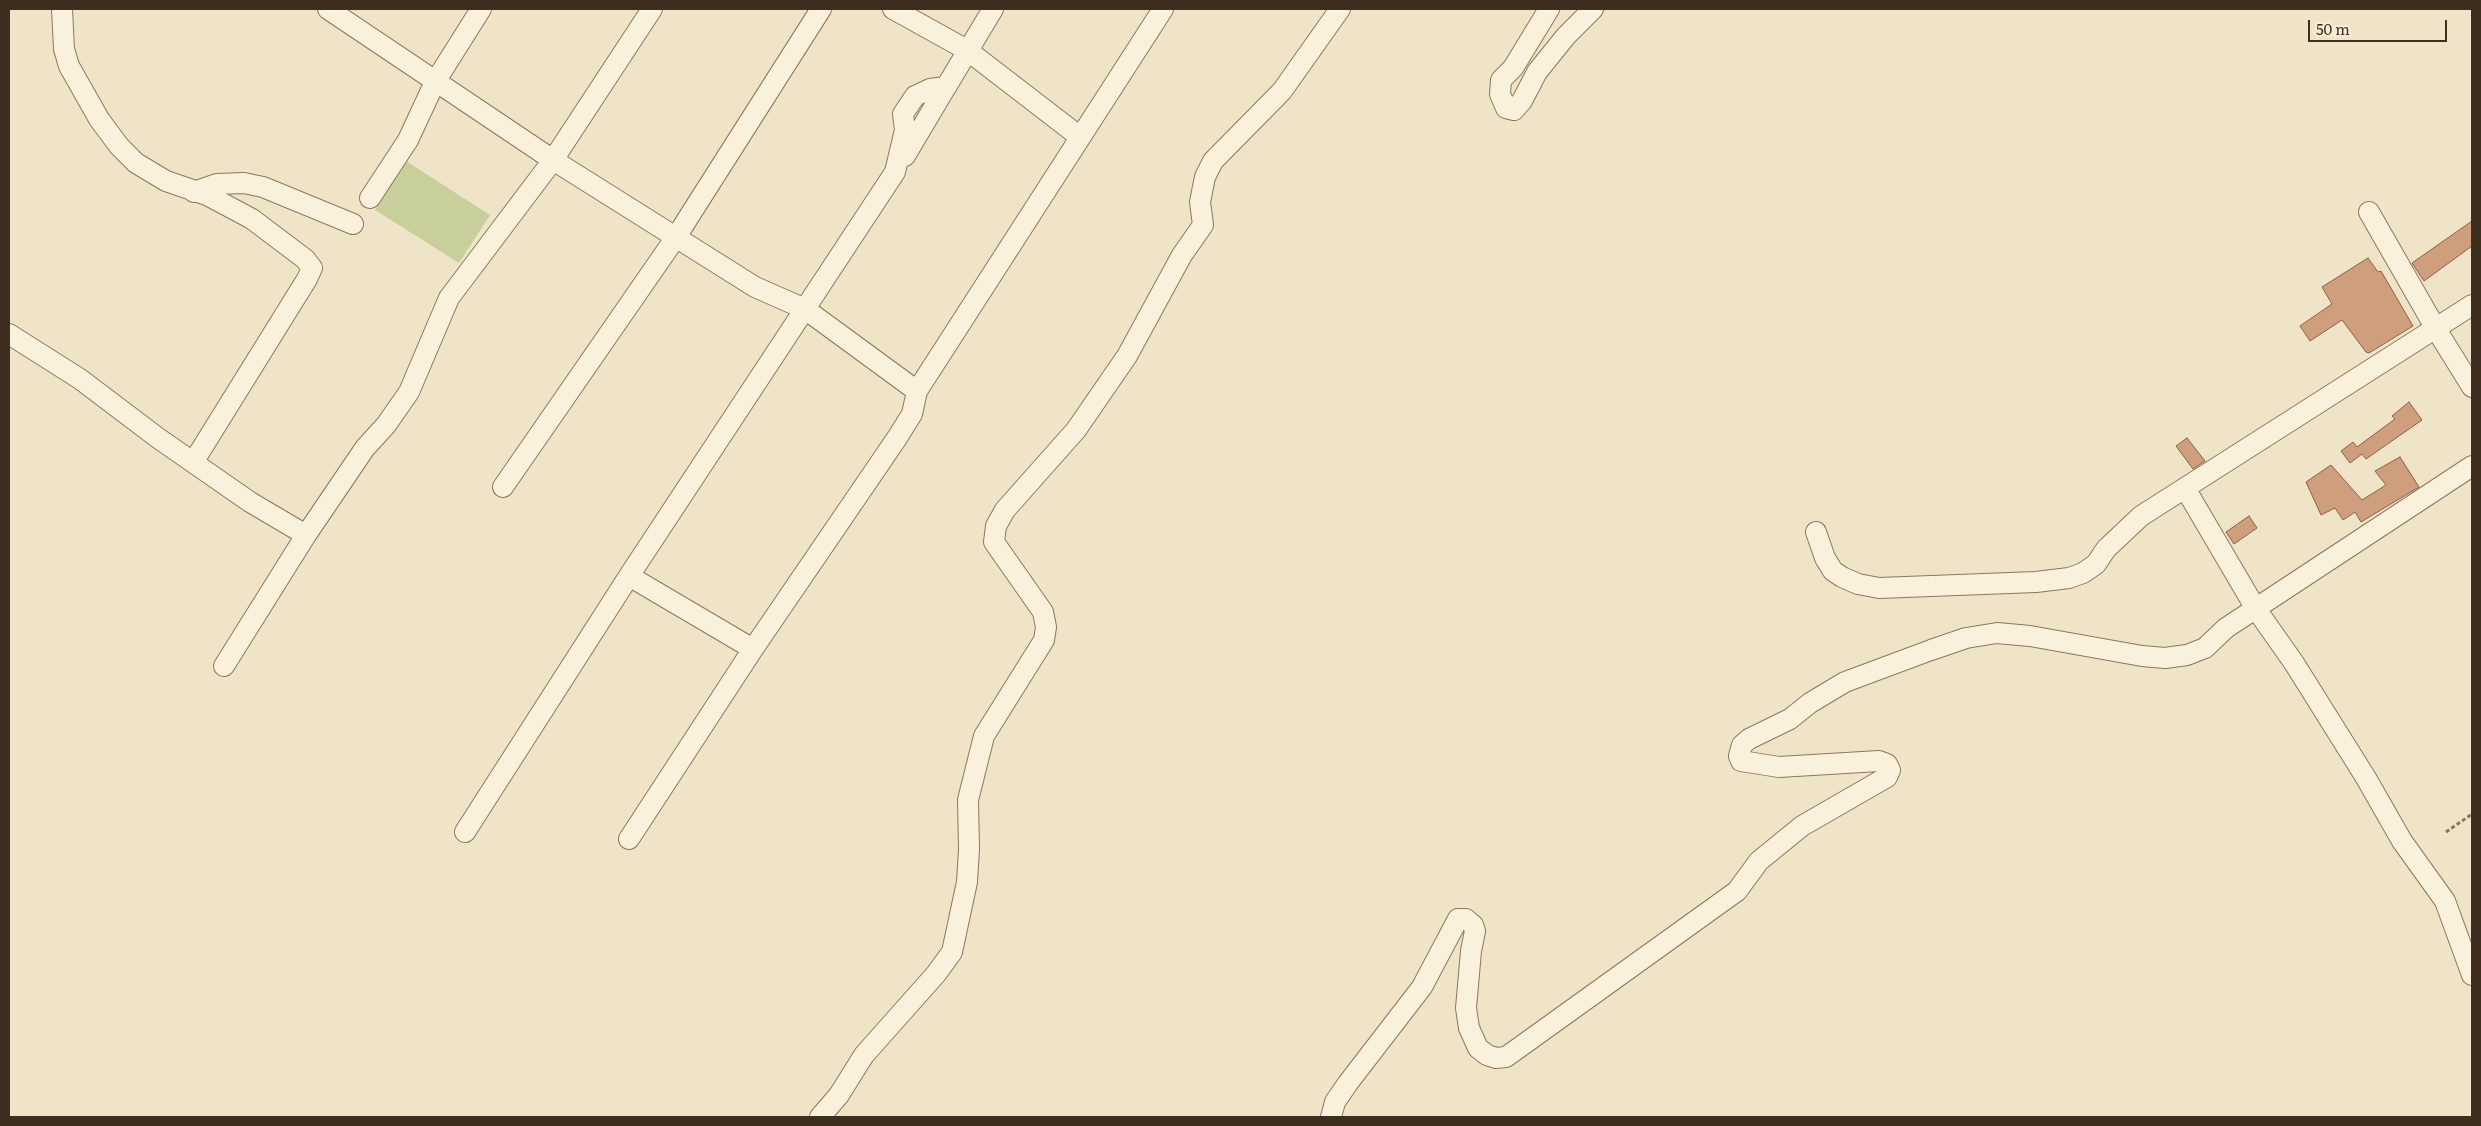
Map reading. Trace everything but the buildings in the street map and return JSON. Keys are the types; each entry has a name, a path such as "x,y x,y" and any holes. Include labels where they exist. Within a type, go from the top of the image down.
{"street":[{"path":"62,9 64,49 68,66 98,119 119,146 136,163 166,181 207,195 252,219 305,259 312,268 307,280 194,461"},
{"path":"328,9 553,160 755,287 805,309 917,391"},
{"path":"370,198 408,140 435,82 482,9"},
{"path":"224,666 306,535 365,448 386,426 408,392 449,298 553,160 652,9"},
{"path":"503,487 676,237 821,9"},
{"path":"893,9 967,50 1080,137"},
{"path":"465,832 629,576 895,172 905,130 903,114 915,96 930,89 946,88 993,9"},
{"path":"629,839 754,649 897,438 912,414 917,391 1163,9"},
{"path":"820,1117 839,1095 864,1055 936,974 952,952 967,882 969,849 968,800 984,736 1044,640 1046,627 1044,612 994,542 996,526 1005,510 1076,430 1127,356 1182,255 1204,225 1200,202 1205,177 1213,160 1282,91 1326,25 1340,9"},
{"path":"1549,9 1513,68 1501,80 1500,94 1506,108 1514,110 1522,101 1537,72 1566,36 1593,9"},
{"path":"194,192 217,184 244,183 263,187 353,224"},
{"path":"2369,212 2436,330 2472,387"},
{"path":"1816,532 1825,558 1833,571 1858,584 1879,588 2036,582 2070,578 2083,574 2096,564 2106,550 2141,516 2472,306"},
{"path":"9,334 80,380 158,438 194,461 250,502 306,535"},
{"path":"1331,1117 1335,1102 1348,1082 1422,987 1458,919 1466,919 1473,925 1475,931 1471,951 1466,1008 1469,1028 1478,1048 1486,1055 1496,1058 1506,1057 1738,891 1759,861 1802,826 1887,777 1890,770 1887,764 1878,761 1779,767 1750,763 1741,760 1739,756 1742,745 1749,739 1790,719 1810,703 1845,682 1966,638 1996,633 2030,636 2142,656 2165,658 2187,655 2205,648 2226,628 2472,466"},
{"path":"2185,488 2256,609 2294,663 2366,778 2402,841 2445,901 2472,975"},
{"path":"629,576 754,649"}],"path":[{"path":"2446,832 2472,814"}],"green space":[{"path":"406,161 490,215 459,263 375,210"}]}
